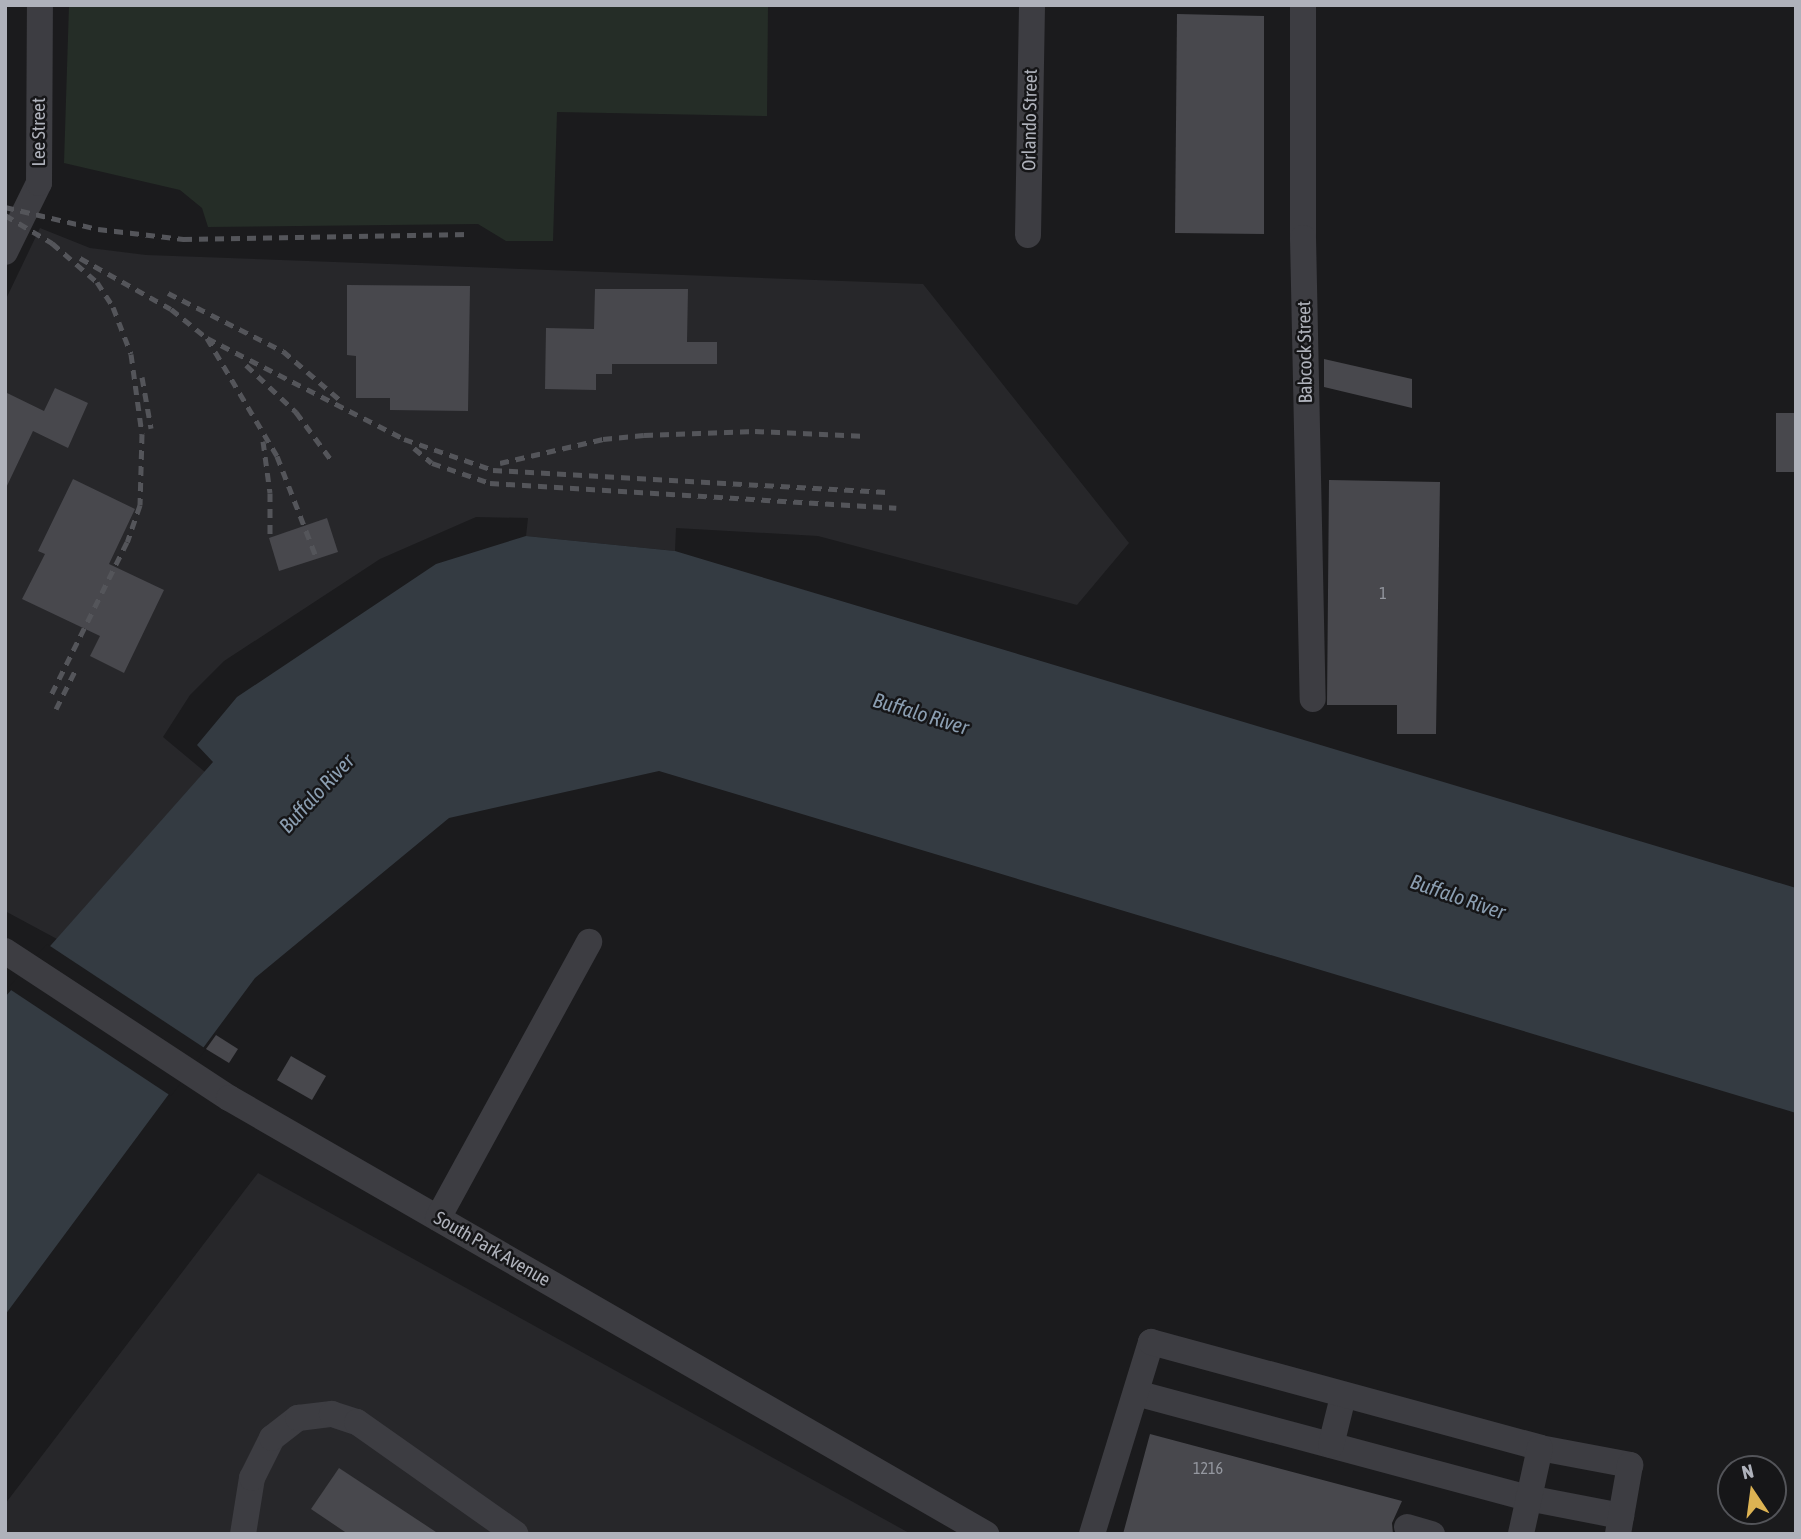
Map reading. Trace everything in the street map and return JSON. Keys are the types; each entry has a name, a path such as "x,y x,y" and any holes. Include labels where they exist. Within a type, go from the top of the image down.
{"street":[{"name":"Lee Street","path":"5,252 39,183 40,5"},
{"name":"Orlando Street","path":"1028,235 1032,5"},
{"name":"Babcock Street","path":"1303,5 1303,238 1313,699"},
{"path":"438,1218 589,942"},
{"name":"South Park Avenue","path":"6,951 229,1098 986,1534"},
{"path":"1092,1534 1136,1393 1152,1342 1343,1397 1540,1448 1630,1465 1619,1525 1136,1393"},
{"path":"1331,1445 1343,1397"},
{"path":"243,1534 252,1478 272,1438 298,1418 332,1414 357,1422 516,1534"},
{"path":"1521,1534 1540,1448"}],"shaded area":[{"path":"69,5 768,5 767,116 557,112 553,241 506,241 478,224 208,227 202,208 180,190 64,163"},
{"path":"40,228 90,248 146,255 923,284 1129,543 1077,605 818,536 676,528 675,551 526,536 528,518 476,517 380,559 224,661 190,695 163,737 205,772 57,939 5,911 5,301"},
{"path":"258,1173 911,1534 5,1534 5,1504"}],"water":[{"name":"Buffalo River","path":"526,536 675,551 1796,888 1796,1113 659,771 449,818 255,978 5,1315 5,997 213,762 197,745 237,697 436,564"}],"pier":[{"path":"47,944 206,1049 171,1096 8,988"}],"building":[{"path":"1177,14 1264,16 1264,234 1175,233"},
{"path":"347,285 470,286 468,411 390,410 390,398 356,398 356,356 347,355"},
{"path":"595,289 688,289 687,342 717,342 717,364 612,364 612,374 596,374 596,390 545,389 546,328 594,329"},
{"path":"1324,359 1412,379 1412,408 1324,387"},
{"path":"55,388 88,403 68,448 33,431 5,490 5,392 44,411"},
{"path":"1776,413 1796,413 1796,472 1776,472"},
{"path":"73,479 135,509 109,564 164,590 124,673 90,656 100,636 22,599 45,554 38,551"},
{"path":"1329,480 1440,482 1436,734 1397,734 1397,705 1327,705"},
{"path":"327,518 338,552 279,571 269,538"},
{"path":"216,1035 238,1049 229,1063 206,1049"},
{"path":"291,1056 326,1076 312,1100 277,1080"},
{"path":"1150,1434 1402,1501 1392,1523 1393,1534 1123,1534"},
{"path":"339,1468 439,1534 348,1534 311,1509"}],"railway":[{"path":"5,207 98,229 183,239 470,234"},
{"path":"5,215 52,243 97,282 113,307 131,354 142,434 140,505 127,542 51,695"},
{"path":"80,258 171,309 207,338 277,456 317,559"},
{"path":"168,293 283,351 340,400"},
{"path":"207,338 404,439 493,470 891,492"},
{"path":"246,365 296,412 332,461"},
{"path":"142,377 151,428"},
{"path":"500,463 603,439 644,435 755,431 867,436"},
{"path":"263,441 270,493 270,535"},
{"path":"414,448 432,463 490,483 896,508"},
{"path":"56,709 77,667"}]}
